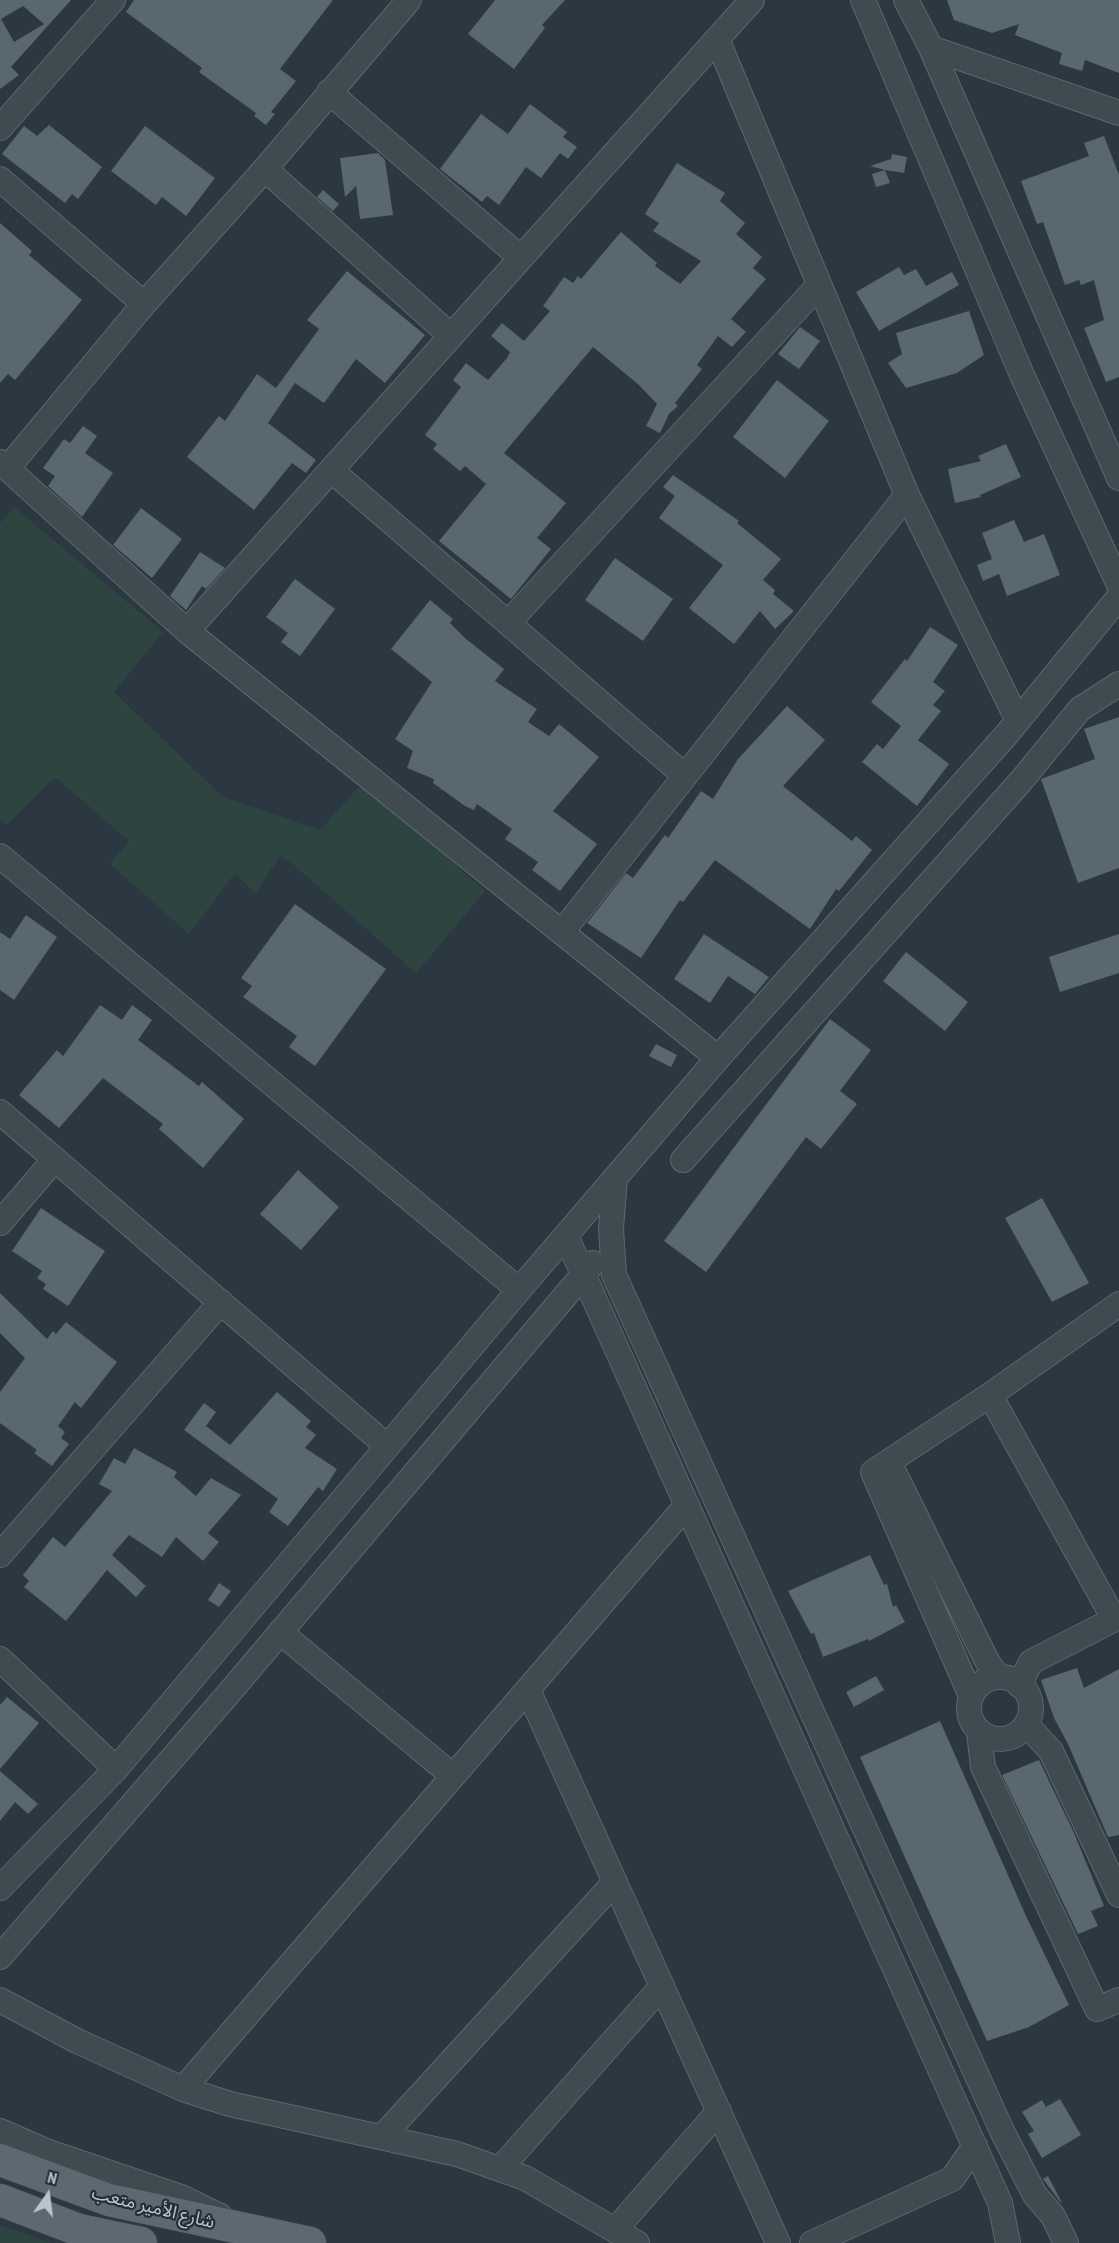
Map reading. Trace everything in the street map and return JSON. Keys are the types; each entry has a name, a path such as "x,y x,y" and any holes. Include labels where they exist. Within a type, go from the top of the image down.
{"main road":[{"name":"شارع الأمير متعب","path":"0,2160 109,2200 310,2243"},
{"name":"شارع الأمير متعب","path":"0,2200 79,2230 141,2243"}],"street":[{"path":"0,128 113,0"},
{"path":"409,0 265,169 4,465 187,631 718,1058"},
{"path":"187,631 752,0"},
{"path":"863,0 1022,375 1119,585"},
{"path":"906,0 931,48 1119,478"},
{"path":"717,39 907,495 1018,721"},
{"path":"931,48 1119,113"},
{"path":"329,92 521,258"},
{"path":"265,169 451,336"},
{"path":"0,179 144,304"},
{"path":"508,623 819,285"},
{"path":"331,470 685,776"},
{"path":"561,932 907,495"},
{"path":"0,1888 116,1769 519,1290 718,1058 1018,721 1119,597"},
{"path":"683,1160 1021,781 1080,709 1119,684"},
{"path":"3,866 519,1290"},
{"path":"0,1112 387,1446"},
{"path":"0,1222 55,1159"},
{"path":"615,1178 612,1240 614,1275 642,1342 1003,2133 1035,2195 1053,2216 1066,2243"},
{"path":"566,1236 975,2146 1000,2203 1008,2243"},
{"path":"0,1957 280,1632 612,1240"},
{"path":"0,1555 221,1302"},
{"path":"881,1467 990,1395 1119,1304"},
{"path":"971,1696 982,1683 1009,1681 1031,1662 1116,1618 990,1395"},
{"path":"881,1467 987,1661 1009,1681 1025,1691 1031,1707 1026,1724 1013,1736 1005,1739 987,1737 979,1732"},
{"path":"881,1467 971,1696 969,1715 979,1732 983,1767 1097,2009 1119,2000"},
{"path":"183,2089 687,1505"},
{"path":"280,1632 453,1776"},
{"path":"0,1659 116,1769"},
{"path":"528,1690 778,2243"},
{"path":"1026,1724 1051,1751 1119,1895"},
{"path":"382,2136 615,1882"},
{"path":"500,2169 662,1986"},
{"path":"0,2000 77,2041 183,2089 230,2104 458,2154 525,2178 638,2243"},
{"path":"615,2230 719,2111"},
{"path":"0,2131 46,2151 181,2197 222,2217 321,2243"},
{"path":"812,2243 952,2179 975,2146"},
{"path":"952,2179 994,2190"}],"green space":[{"path":"14,507 163,632 114,692 223,797 320,830 363,782 485,891 416,973 294,865 280,856 255,894 235,873 189,934 110,864 129,841 55,777 7,825 0,819 0,523"},
{"path":"0,2225 51,2243 0,2243"}],"building":[{"path":"0,0 71,0 11,67 19,75 0,89","holes":["23,6 44,24 14,42 1,19"]},
{"path":"134,0 333,0 280,69 296,81 271,112 275,114 266,125 254,116 256,113 199,72 202,68 126,12"},
{"path":"495,0 565,0 542,25 545,28 514,69 468,34"},
{"path":"947,0 1119,0 1119,73 1085,60 1082,71 1059,64 1062,53 1015,35 1019,24 992,33 954,20"},
{"path":"530,104 567,132 563,137 577,147 568,159 560,153 541,178 526,167 499,205 487,196 482,202 440,169 481,114 508,134"},
{"path":"49,125 102,167 78,199 72,194 65,203 2,154 24,126 37,136"},
{"path":"145,126 215,178 186,216 162,197 156,205 111,171"},
{"path":"1104,136 1119,175 1119,377 1106,382 1084,328 1104,320 1094,280 1081,285 1079,280 1065,285 1043,222 1037,224 1021,181 1089,156 1084,143"},
{"path":"378,153 385,160 393,215 360,219 356,186 345,197 340,158"},
{"path":"892,154 907,157 904,173 870,166 891,159"},
{"path":"677,163 725,193 720,201 745,223 736,234 762,257 753,268 766,279 731,319 746,332 732,347 718,336 697,365 702,369 675,403 678,406 669,414 660,433 646,426 657,404 639,385 593,347 504,453 566,503 537,538 551,549 511,599 439,541 486,484 465,466 460,471 433,449 437,444 425,435 461,387 453,380 466,363 488,380 507,358 510,352 491,336 502,323 524,341 550,311 543,306 564,277 573,283 578,276 581,279 621,232 657,263 655,266 680,284 701,261 653,231 659,223 645,214"},
{"path":"885,170 890,183 876,187 872,174"},
{"path":"323,190 339,204 333,211 317,197"},
{"path":"0,223 32,251 29,255 82,300 15,380 8,374 0,383"},
{"path":"899,267 904,275 916,269 926,286 952,272 959,285 879,331 856,292"},
{"path":"347,271 425,335 385,383 356,359 324,403 295,383 268,423 316,460 306,473 292,463 254,510 187,457 219,416 225,421 257,374 276,388 319,329 307,320"},
{"path":"969,311 984,355 957,373 906,388 888,363 902,354 896,333"},
{"path":"800,327 820,341 799,369 778,354"},
{"path":"777,380 829,421 785,478 733,437"},
{"path":"83,426 97,436 85,453 113,473 82,517 48,486 55,476 43,468 64,439 70,443"},
{"path":"1006,444 1021,477 980,495 981,497 955,503 948,469 981,461 978,456"},
{"path":"673,475 739,521 737,523 781,559 763,580 775,590 773,594 794,611 775,629 760,611 734,644 689,608 723,565 659,518 675,496 663,487"},
{"path":"141,508 182,539 152,578 113,545"},
{"path":"1014,520 1024,542 1044,534 1060,575 1007,596 999,574 983,581 977,565 992,559 982,533"},
{"path":"200,552 225,568 206,589 202,586 186,610 170,596"},
{"path":"615,558 673,599 643,641 585,600"},
{"path":"295,579 335,609 300,656 281,642 288,633 266,617"},
{"path":"430,600 453,619 450,623 466,639 504,669 495,681 537,709 528,722 549,736 559,724 599,757 553,811 597,844 560,891 532,870 538,862 505,839 512,829 477,804 474,810 465,806 433,783 434,779 407,768 413,751 395,739 432,682 391,649"},
{"path":"930,627 958,645 933,682 945,691 933,705 941,711 918,740 949,764 917,806 862,762 877,744 883,749 901,726 871,702 905,659 907,661"},
{"path":"787,706 825,740 783,786 852,841 856,836 872,850 839,891 836,889 810,929 715,860 683,902 680,900 641,958 587,923 626,873 633,878 665,835 668,838 701,791 713,799 738,759"},
{"path":"1119,717 1119,868 1078,883 1041,779 1095,759 1084,729"},
{"path":"295,904 386,969 315,1066 289,1047 297,1036 243,997 252,986 241,978"},
{"path":"26,915 57,937 14,1000 0,990 0,932 10,939"},
{"path":"704,934 769,977 755,994 728,976 710,1003 674,979"},
{"path":"1119,934 1119,973 1060,992 1049,957"},
{"path":"906,952 968,1002 945,1031 883,981"},
{"path":"100,1005 122,1020 132,1005 152,1020 138,1040 199,1086 202,1082 244,1119 203,1168 159,1129 163,1124 103,1078 59,1128 19,1095 57,1050 63,1056"},
{"path":"830,1019 871,1050 840,1091 857,1104 821,1149 806,1137 706,1272 664,1241"},
{"path":"656,1044 677,1055 671,1067 649,1056"},
{"path":"298,1170 339,1207 301,1250 260,1214"},
{"path":"1042,1198 1089,1283 1052,1302 1005,1218"},
{"path":"41,1208 105,1251 68,1306 43,1289 46,1284 37,1278 42,1271 12,1251"},
{"path":"0,1293 47,1339 53,1331 56,1334 66,1322 117,1362 81,1408 75,1402 58,1426 65,1432 61,1438 69,1444 52,1466 34,1453 37,1450 0,1423 0,1392 25,1358 0,1333"},
{"path":"277,1392 311,1421 306,1427 316,1435 305,1448 337,1469 323,1491 318,1487 288,1526 269,1512 278,1499 184,1430 204,1403 216,1412 206,1426 230,1445"},
{"path":"134,1448 177,1472 174,1477 196,1496 211,1478 241,1495 208,1533 219,1542 203,1561 176,1537 162,1557 129,1535 112,1555 146,1586 136,1597 107,1570 66,1621 24,1587 29,1581 23,1575 53,1537 65,1547 112,1491 99,1484 114,1458 125,1464"},
{"path":"870,1555 884,1585 887,1584 893,1607 896,1605 905,1622 869,1641 868,1639 823,1657 814,1633 811,1634 788,1591"},
{"path":"219,1583 231,1591 219,1607 208,1600"},
{"path":"1077,1668 1084,1688 1119,1669 1119,1835 1108,1837 1068,1744 1054,1718 1041,1680"},
{"path":"876,1676 884,1690 854,1707 846,1692"},
{"path":"7,1697 39,1723 0,1769 0,1705"},
{"path":"940,1721 1026,1916 1069,2005 1029,2027 987,2041 860,1757"},
{"path":"1039,1760 1074,1833 1104,1906 1091,1911 1098,1926 1078,1934 1002,1775"},
{"path":"0,1771 38,1804 28,1814 15,1802 0,1821"},
{"path":"1060,2099 1081,2135 1042,2158 1028,2134 1034,2131 1022,2112 1042,2100 1046,2107"},
{"path":"1048,2176 1062,2203 1043,2179"}]}
